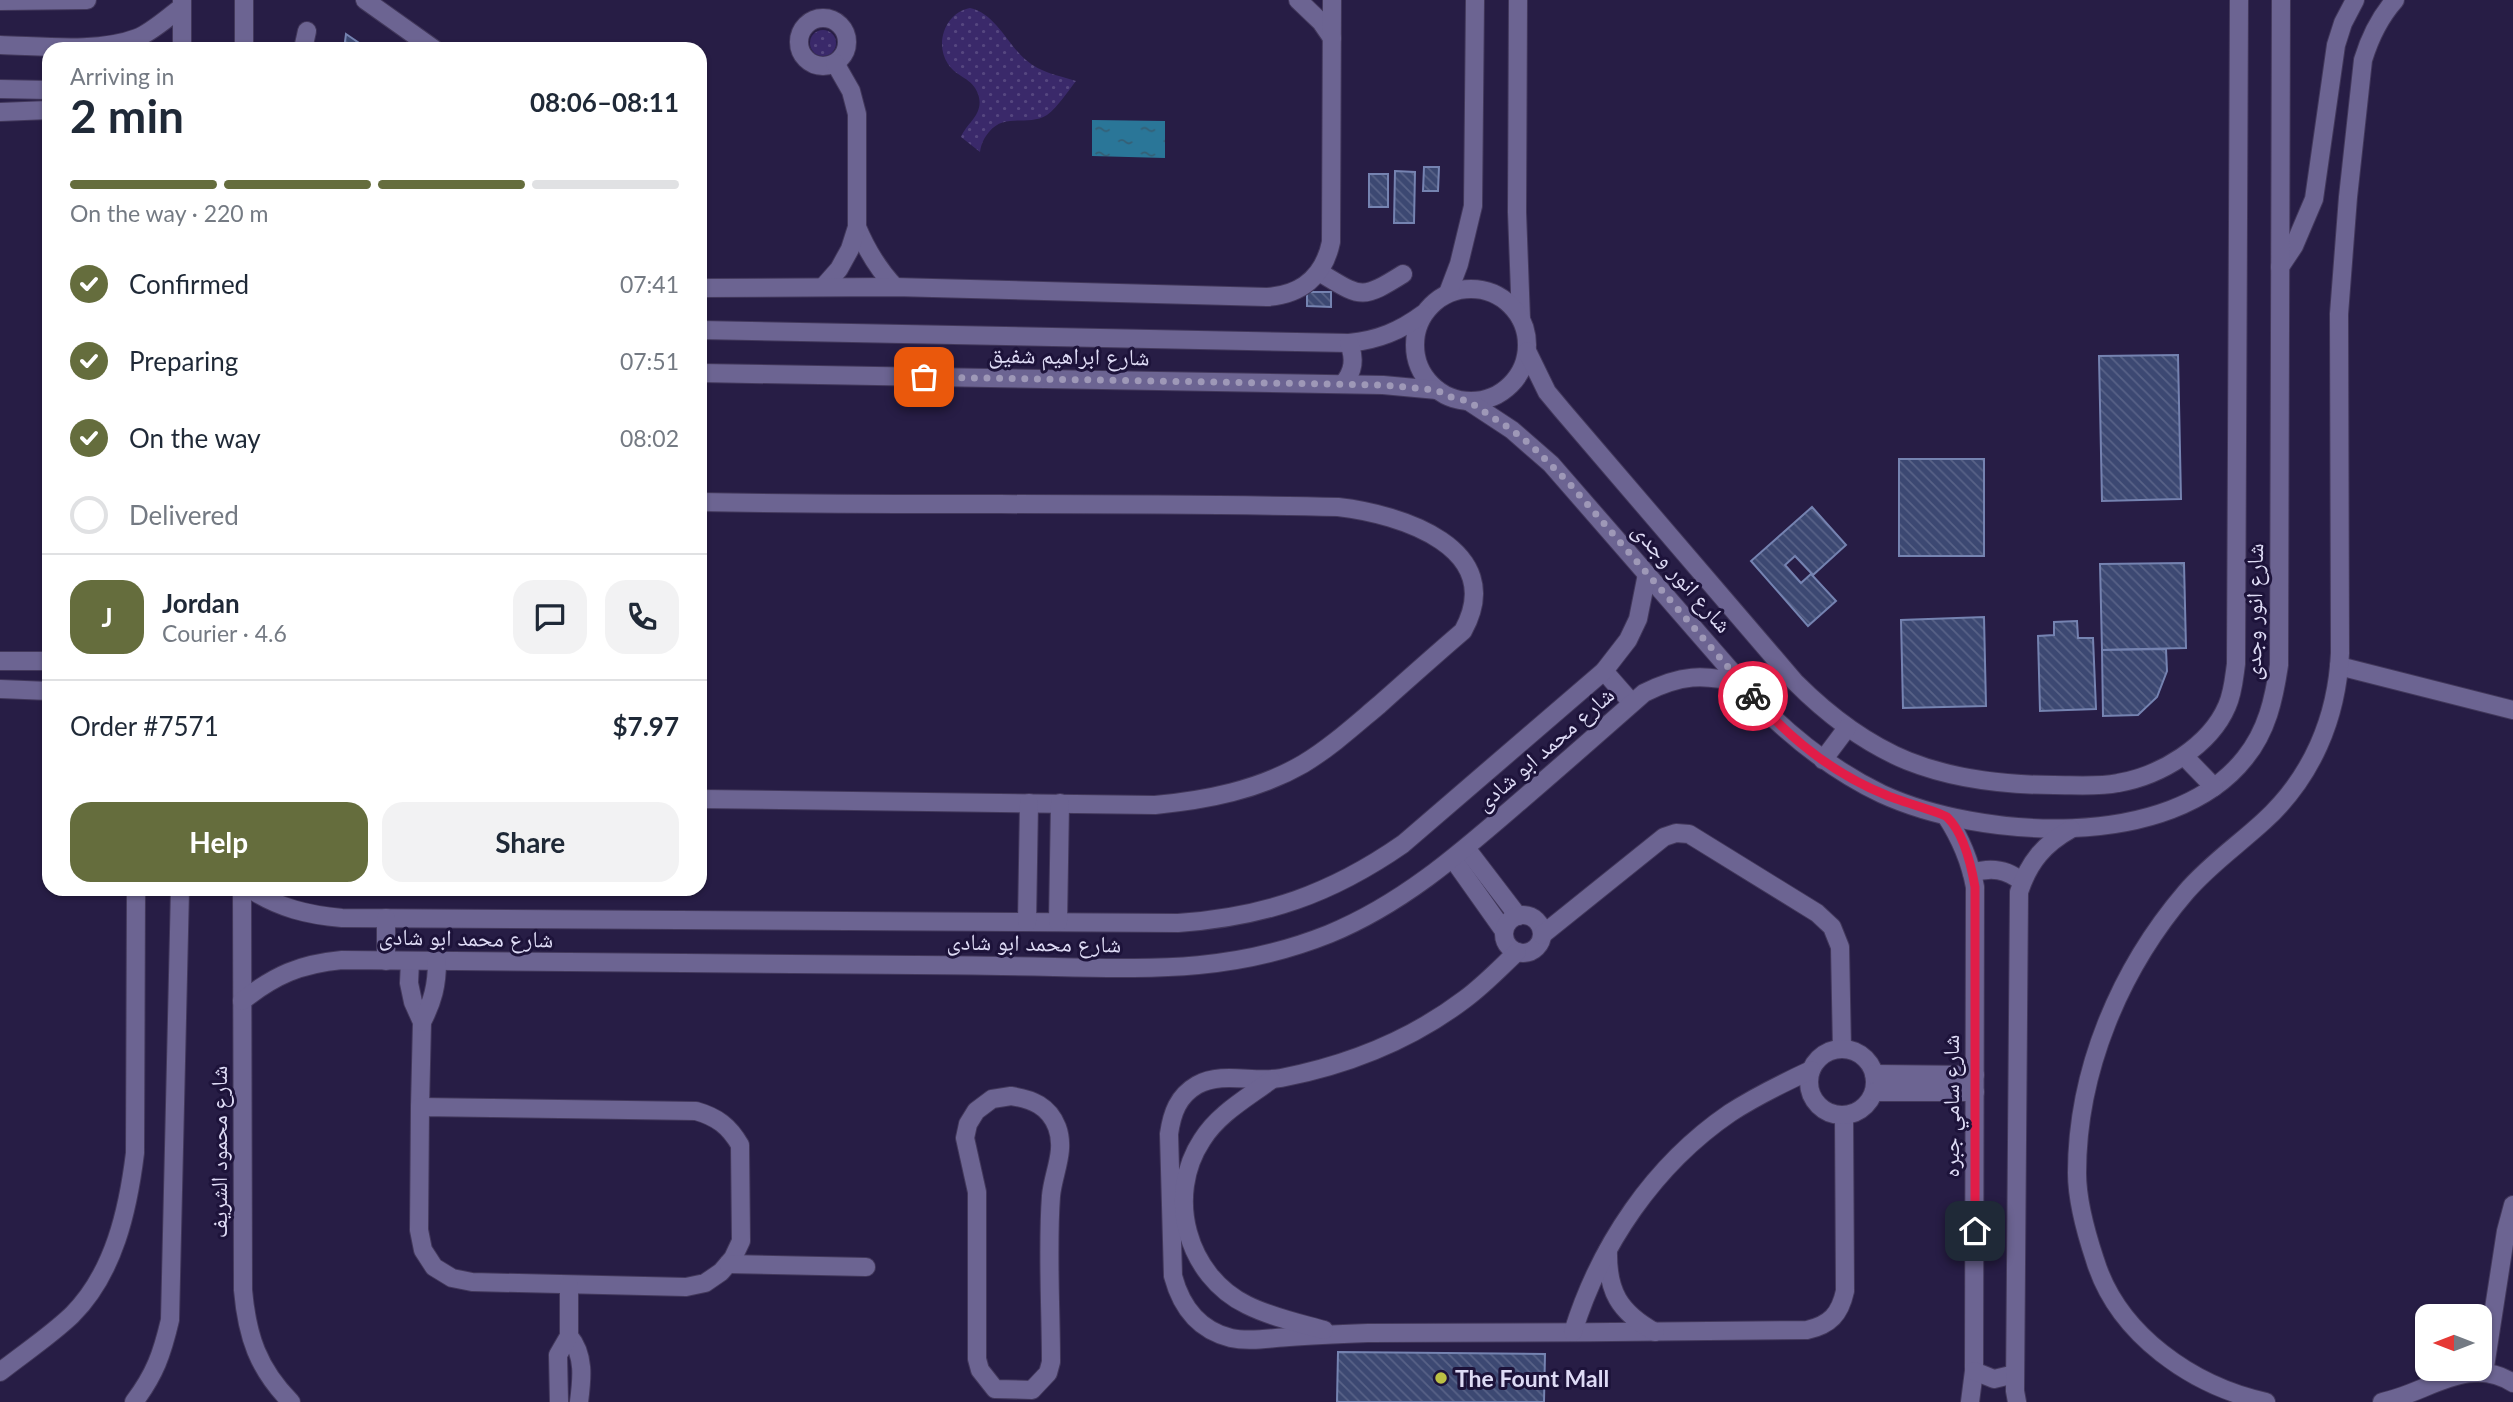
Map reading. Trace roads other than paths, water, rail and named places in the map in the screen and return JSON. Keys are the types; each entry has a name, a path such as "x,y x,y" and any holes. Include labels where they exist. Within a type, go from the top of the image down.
{"street":[{"path":"0,1 87,0"},
{"path":"244,0 244,42"},
{"path":"365,0 424,42"},
{"path":"1298,0 1321,22 1332,38"},
{"path":"707,288 824,286 1267,297 1292,293 1304,287 1319,272 1331,242 1332,0"},
{"path":"1448,293 1459,264 1472,206 1475,0"},
{"path":"1518,0 1517,212 1521,319"},
{"name":"شارع انور وجدى","path":"1527,351 1541,383 1562,410 1795,682 1821,708 1847,728 1878,748 1909,761 1972,779 2030,785 2116,784 2169,766 2211,730 2227,707 2236,664 2239,0"},
{"name":"شارع انور وجدى","path":"1468,401 1512,430 1551,464 1743,684 1792,737 1823,761 1884,795 1946,816 2030,828 2071,829 2150,819 2187,804 2214,788 2245,759 2263,730 2274,699 2279,665 2281,0"},
{"path":"2280,267 2300,235 2314,199 2336,45 2343,23 2355,0"},
{"path":"2266,1402 2225,1390 2183,1368 2161,1352 2123,1314 2100,1277 2085,1229 2077,1175 2080,1115 2093,1063 2106,1026 2140,956 2186,892 2213,863 2267,819 2300,780 2323,737 2331,714 2339,666 2339,314 2347,209 2363,60 2379,21 2395,0"},
{"path":"128,42 138,38 182,4"},
{"path":"182,4 182,42"},
{"path":"0,45 42,46"},
{"path":"824,286 839,269 850,249 857,227 857,114 851,90 835,63"},
{"path":"0,89 42,90"},
{"path":"0,112 42,110"},
{"path":"857,227 879,270 895,288"},
{"path":"1319,272 1350,291 1362,293 1374,292 1403,274"},
{"path":"1473,289 1497,295 1511,305 1525,329 1527,351 1522,368 1513,382 1500,393 1485,400 1468,401 1447,396 1425,378 1417,363 1414,346 1416,329 1430,305 1448,293 1473,289"},
{"name":"شارع ابراهيم شفيق","path":"707,330 1349,343 1389,335 1423,314"},
{"path":"1343,384 1354,361 1349,343"},
{"name":"شارع ابراهيم شفيق","path":"707,373 1343,384 1437,390"},
{"path":"707,502 1338,506 1385,515 1408,523 1452,548 1468,567 1474,583 1475,600 1463,631 1334,745 1301,765 1231,794 1193,802 1155,805 707,799"},
{"name":"شارع محمد ابو شادى","path":"260,896 289,909 315,916 386,918 1178,923 1213,920 1280,907 1344,881 1403,844 1604,671 1628,639 1638,619 1647,574"},
{"path":"0,662 42,661"},
{"path":"2339,666 2513,710"},
{"path":"1604,671 1632,704"},
{"name":"شارع محمد ابو شادى","path":"242,1001 263,984 288,971 314,963 342,960 992,965 1157,970 1201,967 1277,951 1329,934 1408,893 1460,854 1644,693 1667,681 1692,676 1718,677 1743,684"},
{"path":"0,689 42,691"},
{"path":"1823,761 1847,728"},
{"path":"2183,756 2214,788"},
{"path":"1027,922 1029,803"},
{"path":"1058,922 1060,803"},
{"name":"شارع سامي جبره","path":"1946,816 1960,837 1972,873 1976,913 1974,1371 1970,1402"},
{"path":"2017,1402 2017,914 2026,872 2038,854 2053,839 2071,829"},
{"path":"1460,854 1504,931 1506,944 1523,953 1534,950 1542,935 1664,837 1676,833 1689,834 1817,913 1832,927 1841,954 1842,1049"},
{"path":"1460,854 1518,916"},
{"path":"1972,873 1993,869 2014,876 2022,882"},
{"path":"0,1372 79,1306 104,1272 116,1241 135,1153 136,896"},
{"name":"شارع محمود الشريف","path":"134,1402 150,1380 162,1354 171,1310 180,896"},
{"name":"شارع محمود الشريف","path":"242,896 243,1290 246,1324 255,1352 270,1377 291,1402"},
{"path":"1504,931 1509,921 1518,916 1530,916 1539,924 1542,935"},
{"path":"386,918 386,961"},
{"path":"1517,952 1468,997 1424,1027 1392,1043 1311,1072 1270,1080 1217,1079 1198,1085 1182,1097 1172,1114 1169,1134 1173,1276 1186,1309 1199,1322 1214,1332 1250,1340 1335,1334 1807,1330 1822,1327 1834,1318 1842,1306 1845,1291 1844,1115"},
{"path":"410,961 409,983 413,1002 422,1022"},
{"path":"420,1107 696,1111 709,1115 722,1122 740,1145 741,1241 733,1258 721,1272 705,1283 686,1287 472,1282 452,1278 434,1267 423,1250 419,1230 420,1107 422,1022 432,1002 437,982 437,961"},
{"path":"1842,1049 1853,1050 1870,1063 1874,1083 1868,1103 1857,1112 1844,1115 1831,1113 1820,1107 1812,1096 1809,1083 1811,1070 1818,1059 1829,1051 1842,1049"},
{"path":"1573,1332 1594,1276 1608,1249 1633,1210 1662,1174 1694,1142 1730,1113 1811,1070"},
{"path":"1270,1080 1217,1121 1201,1140 1184,1185 1183,1209 1187,1233 1203,1266 1227,1293 1248,1306 1335,1334"},
{"path":"1874,1083 1975,1084"},
{"path":"1011,1096 1027,1098 1045,1109 1057,1128 1061,1146 1051,1195 1051,1363 1048,1373 1032,1396 995,1395 980,1370 977,1359 977,1192 965,1138 968,1124 976,1111 992,1099 1011,1096"},
{"path":"2492,1321 2506,1231 2513,1205"},
{"path":"1608,1249 1610,1279 1622,1307 1637,1322 1655,1332"},
{"path":"728,1264 866,1267"},
{"path":"559,1402 558,1355 569,1336 569,1285"},
{"path":"569,1336 580,1353 582,1376 579,1402"},
{"path":"1974,1371 1994,1378 2015,1374"},
{"path":"2492,1375 2506,1378 2513,1383"},
{"path":"2382,1402 2439,1381"}],"water":[{"path":"1092,120 1165,121 1165,158 1092,156"}],"place":[{"name":"The Fount Mall","path":"1441,1378"}]}
